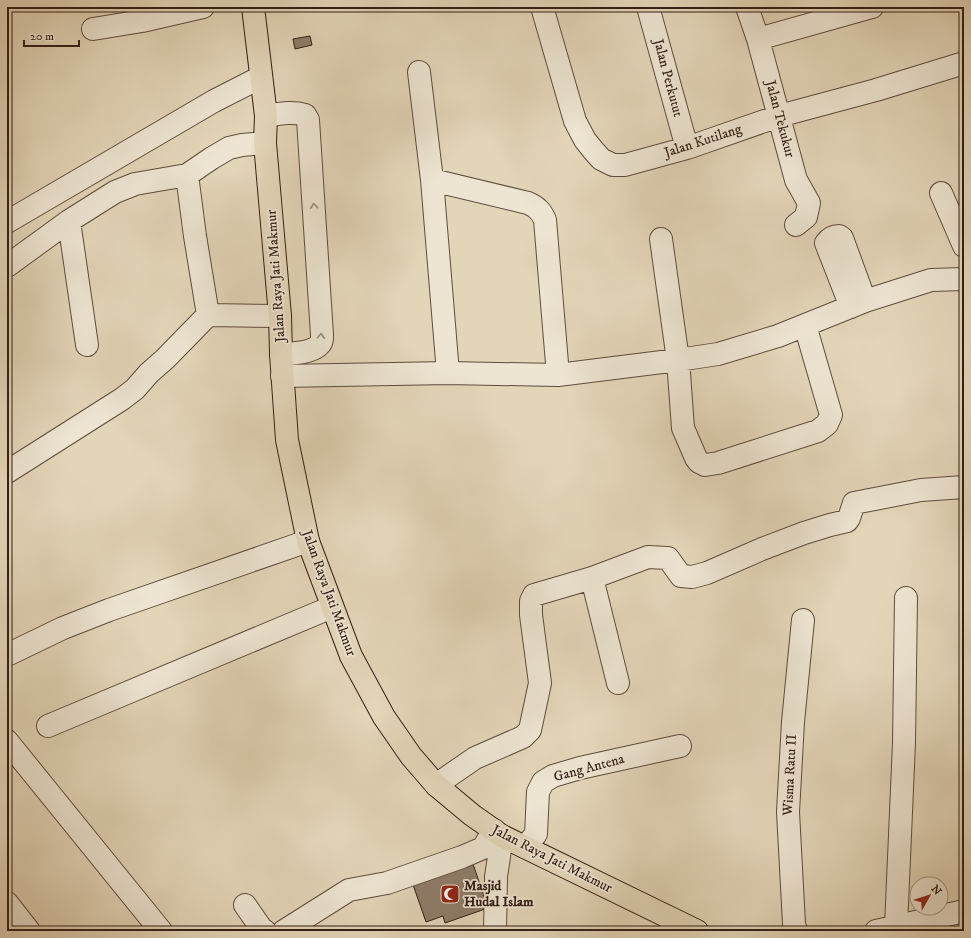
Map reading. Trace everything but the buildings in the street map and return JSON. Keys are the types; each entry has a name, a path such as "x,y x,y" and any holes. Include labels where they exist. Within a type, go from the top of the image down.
{"main road":[{"name":"Jalan Raya Jati Makmur","path":"253,7 266,116 265,143 280,316 282,376 287,440 308,541 351,656 384,716 411,756 436,785 472,815 498,833 525,847 696,931"}],"street":[{"path":"93,29 141,14 203,7"},
{"name":"Jalan Kutilang","path":"542,7 575,121 585,140 601,158 613,165 625,165 687,148 778,116 876,90 964,63"},
{"name":"Jalan Perkutut","path":"648,7 687,148"},
{"name":"Jalan Tekukur","path":"747,7 758,39 796,180 808,203 806,217 796,225"},
{"path":"758,39 872,7"},
{"path":"419,72 432,180 448,373"},
{"path":"7,222 214,101 261,77"},
{"path":"266,116 298,113 305,115 308,120 322,335 321,343 316,348 292,354 281,354"},
{"path":"7,266 69,221 114,192 126,187 187,175 229,148 247,144 265,143"},
{"path":"187,175 208,315"},
{"path":"432,180 528,203 536,207 541,212 545,220 558,375"},
{"path":"940,193 964,246"},
{"path":"69,221 87,345"},
{"path":"661,239 678,360 683,428 699,462 705,465 718,463 818,431 827,424 831,415 805,325"},
{"path":"282,376 448,373 558,375 678,360 718,354 778,336 858,304 931,280 964,280"},
{"path":"7,472 122,399 135,389 208,315 280,316"},
{"path":"436,785 475,758 523,737 530,730 540,683 531,615 531,601 534,596 592,578 648,557 668,558 681,576 692,577 804,533 830,524 847,521 854,503 921,490 964,487"},
{"path":"7,655 63,628 109,610 308,541"},
{"path":"592,578 618,683"},
{"path":"906,598 904,743 886,929 964,911"},
{"path":"48,726 332,607"},
{"name":"Wisma Ratu II","path":"796,931 794,924 788,812 793,722 803,620"},
{"path":"7,741 161,931"},
{"name":"Gang Antena","path":"525,847 536,834 538,792 543,782 553,776 580,768 680,746"},
{"path":"284,931 349,890 388,884 462,858 483,848 498,833"},
{"path":"495,931 498,833"},
{"path":"7,903 29,931"},
{"path":"245,905 261,928 265,931"}],"place":[{"name":"Masjid Hudal Islam","path":"450,894"}]}
